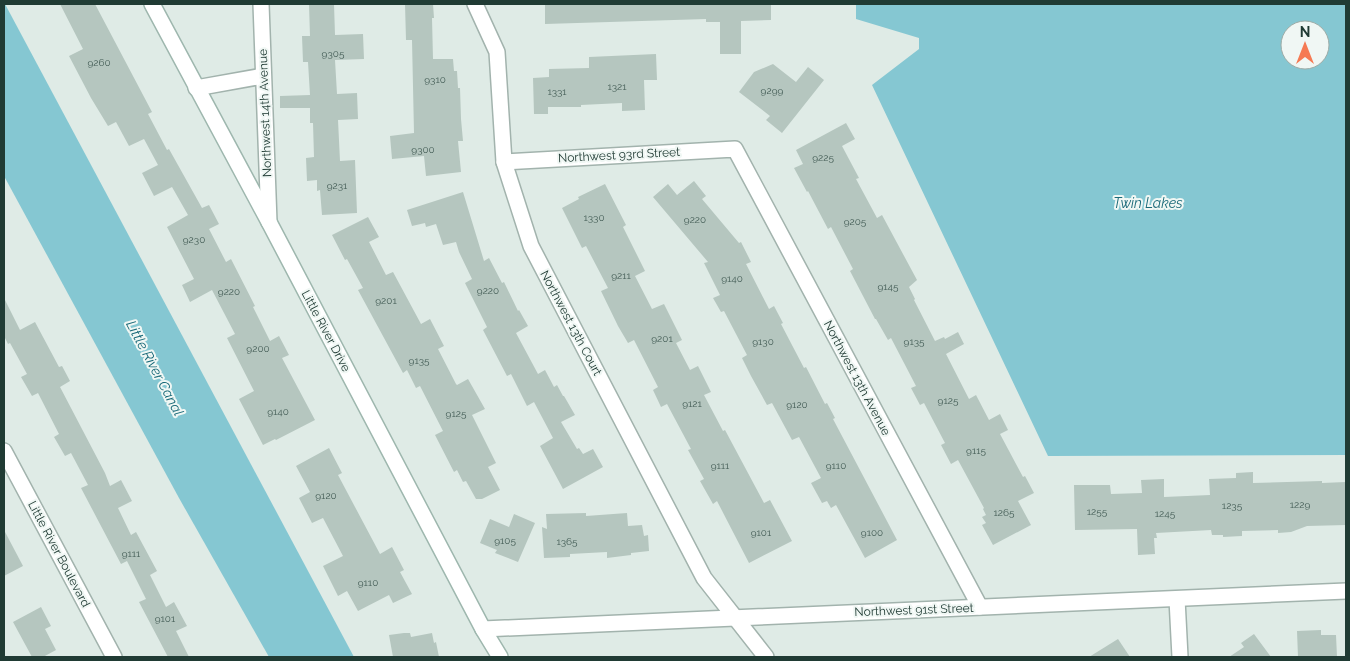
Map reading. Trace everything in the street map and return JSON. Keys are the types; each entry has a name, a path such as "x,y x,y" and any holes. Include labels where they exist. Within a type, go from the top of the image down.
{"street":[{"name":"Little River Drive","path":"152,4 483,629 500,657"},
{"name":"Northwest 14th Avenue","path":"261,4 269,222"},
{"name":"Northwest 13th Court","path":"475,4 497,52 504,162 531,246 704,578 766,657"},
{"path":"196,88 263,76"},
{"name":"Northwest 93rd Street","path":"504,162 735,149"},
{"name":"Northwest 13th Avenue","path":"735,149 980,607"},
{"name":"Little River Boulevard","path":"4,451 11,477 114,657"},
{"name":"Northwest 91st Street","path":"483,629 1346,591"},
{"path":"1177,599 1180,657"}],"water":[{"name":"Little River Canal","path":"4,4 354,657 269,657 179,498 4,176"},
{"name":"Twin Lakes","path":"856,4 1346,4 1346,455 1048,456 872,85 919,49 919,38 856,19"}],"building":[{"path":"60,4 95,4 152,112 148,114 167,150 169,149 202,208 209,205 219,224 209,229 226,262 231,259 270,341 279,336 289,355 282,358 315,420 263,445 239,399 254,391 227,338 235,334 212,290 190,302 182,285 194,279 167,227 188,215 172,187 154,196 142,173 158,165 144,139 129,146 116,122 108,126 91,98 69,56 83,49"},
{"path":"309,4 334,4 335,35 363,34 364,59 335,60 337,94 357,93 358,119 338,120 340,161 355,160 357,213 322,215 320,190 317,191 317,180 307,181 306,158 314,157 313,123 310,123 310,108 280,108 280,96 310,95 308,62 303,62 302,36 310,36"},
{"path":"405,4 433,4 433,59 453,59 454,71 457,71 458,88 460,88 463,141 458,141 461,172 426,176 424,156 392,159 390,136 414,133 412,40 406,40"},
{"path":"545,4 771,4 771,20 741,21 741,54 720,54 720,22 706,22 706,19 545,24"},
{"path":"656,54 657,80 644,80 645,110 622,111 622,103 581,105 581,107 548,107 548,114 534,114 533,78 549,77 549,69 589,68 589,57"},
{"path":"773,64 796,82 808,67 824,80 782,133 766,120 770,116 739,92 754,72"},
{"path":"846,123 855,139 842,146 859,178 856,179 877,218 882,215 917,280 909,287 914,300 935,341 944,337 945,339 958,332 964,344 946,354 969,399 976,395 989,420 1000,414 1008,430 1000,434 1023,477 1025,476 1034,493 1018,501 1031,525 993,545 982,525 986,523 982,517 986,515 984,508 958,460 951,464 941,445 945,443 924,403 920,405 911,388 916,386 891,338 888,340 875,319 850,271 853,269 831,227 828,229 794,168 803,164 796,150"},
{"path":"694,181 706,196 702,199 739,243 741,242 751,262 746,264 769,309 774,306 783,323 781,324 804,368 806,367 825,404 827,403 835,418 833,419 897,540 865,558 836,505 831,508 827,501 822,503 811,483 821,478 799,437 792,440 772,403 767,405 751,376 742,358 747,355 724,311 721,312 713,298 720,295 704,263 708,262 653,197 668,184 677,195"},
{"path":"605,184 626,225 623,227 645,271 635,276 652,309 664,304 682,340 676,343 690,370 698,366 711,392 704,395 723,431 725,430 764,503 770,500 792,541 749,563 717,501 713,504 700,481 704,479 688,450 691,449 667,404 661,407 653,390 658,387 634,340 628,343 618,326 601,291 608,288 586,246 582,248 562,208 579,199 578,197"},
{"path":"463,192 484,261 489,258 528,326 516,333 538,374 545,370 554,387 557,385 575,415 561,422 577,449 579,448 583,454 593,449 603,467 563,489 540,446 553,438 534,402 527,406 511,374 507,376 483,330 487,327 465,283 472,279 456,242 443,245 436,224 426,227 425,223 412,226 407,210"},
{"path":"368,217 379,237 369,242 386,275 393,272 421,324 430,319 444,346 438,349 456,384 468,379 485,409 472,415 496,463 488,467 500,490 482,499 476,499 466,481 463,482 457,470 454,472 435,435 443,431 420,386 416,388 407,370 403,373 358,290 363,288 332,235"},
{"path":"4,298 20,330 35,322 59,367 62,366 70,381 60,387 110,486 121,480 132,501 118,508 131,535 136,532 157,571 150,575 166,607 174,602 187,626 176,631 189,657 168,657 139,602 146,599 127,561 121,564 81,488 88,485 71,453 65,456 54,437 59,434 38,393 32,396 21,377 27,374 10,343 8,344 4,336"},
{"path":"329,448 342,473 338,475 380,554 392,547 404,570 400,572 412,594 393,603 389,595 358,611 347,591 338,596 323,566 343,556 323,518 312,523 299,498 310,492 296,466"},
{"path":"1253,472 1253,483 1346,482 1346,525 1307,526 1291,532 1278,533 1278,530 1242,531 1242,536 1223,537 1223,535 1212,535 1211,530 1156,533 1157,538 1154,538 1155,554 1138,555 1137,529 1075,530 1074,485 1110,485 1111,494 1142,493 1141,480 1164,479 1164,497 1210,495 1209,479 1236,478 1236,473"},
{"path":"586,513 586,516 627,513 628,526 642,525 644,536 648,535 649,551 607,558 607,552 570,554 570,557 544,558 542,527 547,529 546,514"},
{"path":"514,514 535,523 518,562 495,553 497,550 480,543 490,519 509,527"},
{"path":"4,530 23,566 4,576"},
{"path":"41,607 51,626 45,629 56,650 43,657 32,657 13,622"},
{"path":"1321,630 1321,635 1336,635 1337,657 1298,657 1297,631"},
{"path":"410,633 411,637 432,633 439,657 393,657 389,635"},
{"path":"1254,634 1271,657 1229,657 1244,647 1241,643"},
{"path":"1118,639 1130,657 1089,657"}]}
